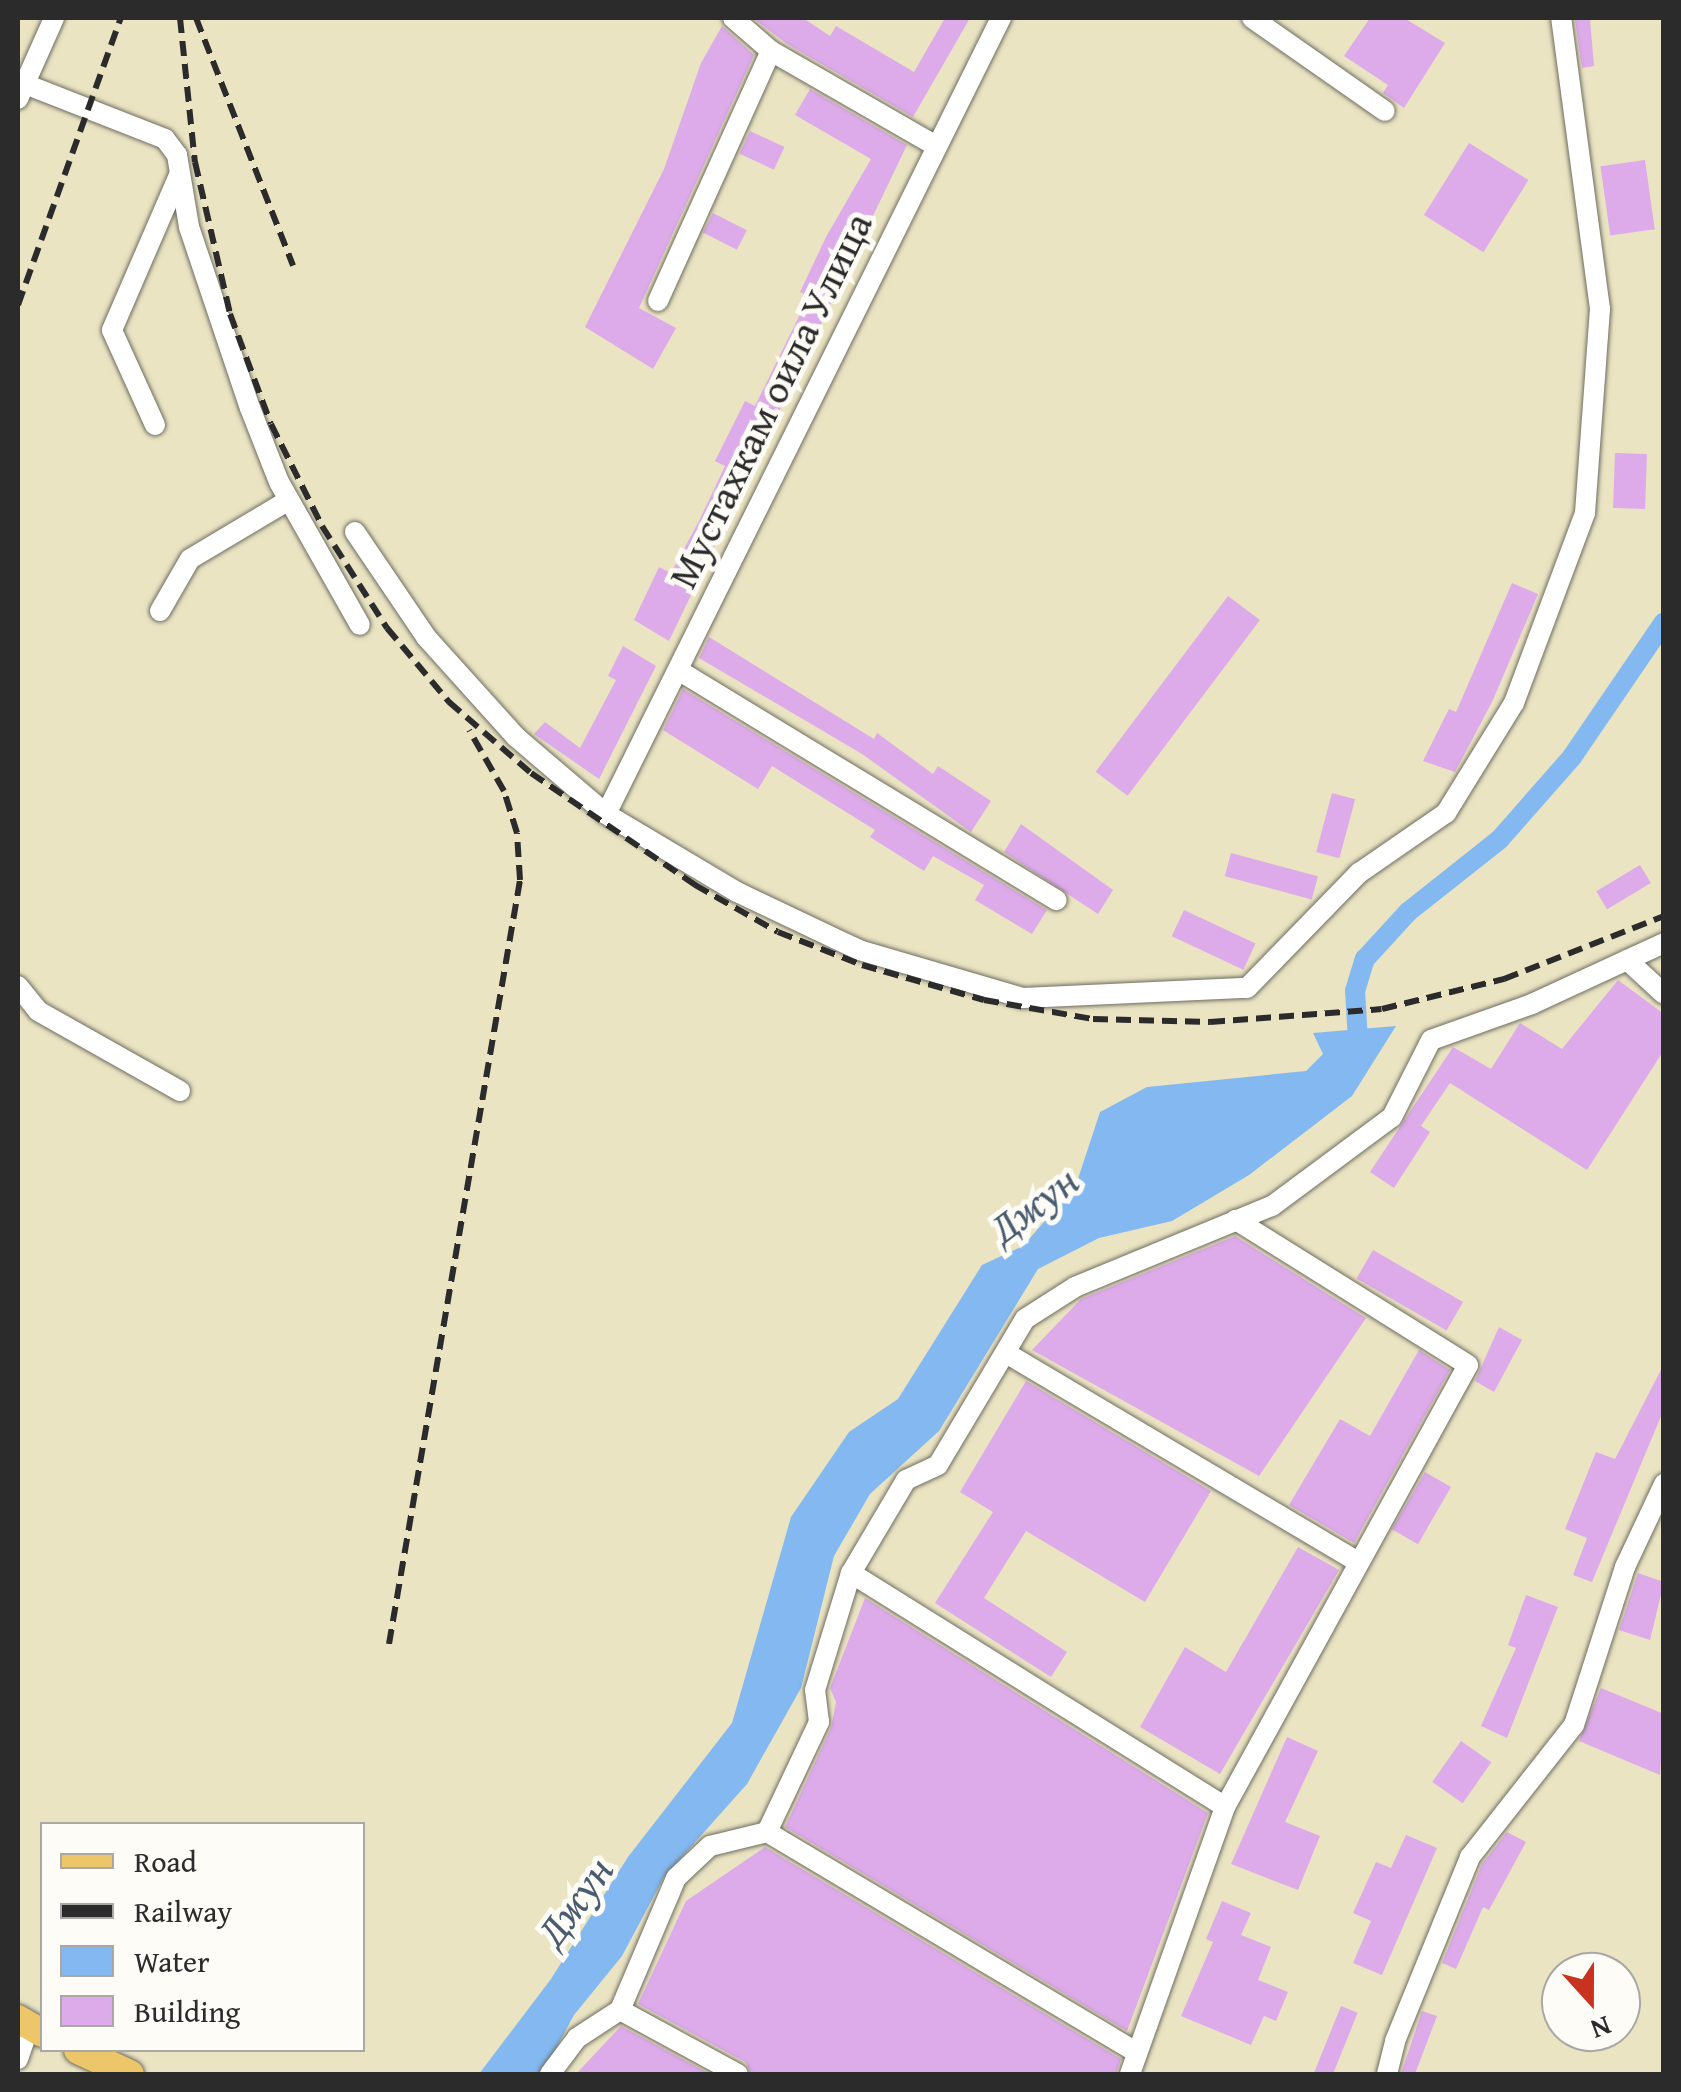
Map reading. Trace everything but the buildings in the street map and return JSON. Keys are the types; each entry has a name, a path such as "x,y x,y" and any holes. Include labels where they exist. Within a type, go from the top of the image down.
{"main road":[{"path":"89,2061 130,2074"}],"street":[{"path":"54,18 21,92 165,139 180,173 189,228 250,408 289,500 360,625"},
{"path":"733,18 771,50 933,144"},
{"name":"Мустахкам оила Улица","path":"606,814 933,144 1001,18"},
{"path":"1252,18 1385,111"},
{"path":"355,532 426,637 516,737 606,814 738,892 859,950 1024,998 1247,988 1359,874 1446,814 1514,702 1585,513 1600,309 1562,18"},
{"path":"658,302 771,50"},
{"path":"154,425 112,330 180,173"},
{"path":"160,611 190,559 289,500"},
{"path":"678,670 1057,900"},
{"path":"767,1832 819,1722 815,1690 851,1573 906,1480 938,1465 1025,1319 1075,1287 1272,1206 1392,1117 1431,1040 1532,1004 1664,942"},
{"path":"1627,960 1664,994"},
{"path":"18,986 38,1011 180,1090"},
{"path":"1130,2074 1225,1807 1468,1365 1236,1220"},
{"path":"1006,1353 1357,1561"},
{"path":"1387,2074 1394,2041 1470,1857 1574,1726 1625,1567 1664,1484"},
{"path":"851,1573 1225,1807"},
{"path":"550,2074 577,2038 620,2010 676,1878 710,1846 767,1832 1137,2053"},
{"path":"620,2010 738,2074"},
{"path":"18,2058 30,2026"}],"water":[{"path":"1396,1026 1352,1096 1249,1175 1172,1221 1099,1238 1038,1269 939,1431 870,1494 834,1556 801,1688 747,1784 664,1877 622,1956 574,2015 542,2074 479,2074 551,1979 628,1857 732,1723 791,1517 849,1432 898,1399 982,1265 1023,1246 1076,1185 1100,1112 1147,1087 1306,1071 1323,1054 1313,1033"}],"waterway":[{"name":"Джун","path":"1351,1055 1358,1041 1355,991 1365,959 1408,912 1500,839 1572,757 1664,622"}],"railway":[{"path":"18,305 121,18"},
{"path":"180,18 195,162 230,314 271,424 322,526 387,628 449,702 531,773 695,885 778,932 862,965 984,1000 1093,1019 1210,1022 1382,1009 1504,979 1664,916"},
{"path":"196,18 293,266"},
{"path":"389,1644 520,880 517,833 504,791 469,730"}]}
